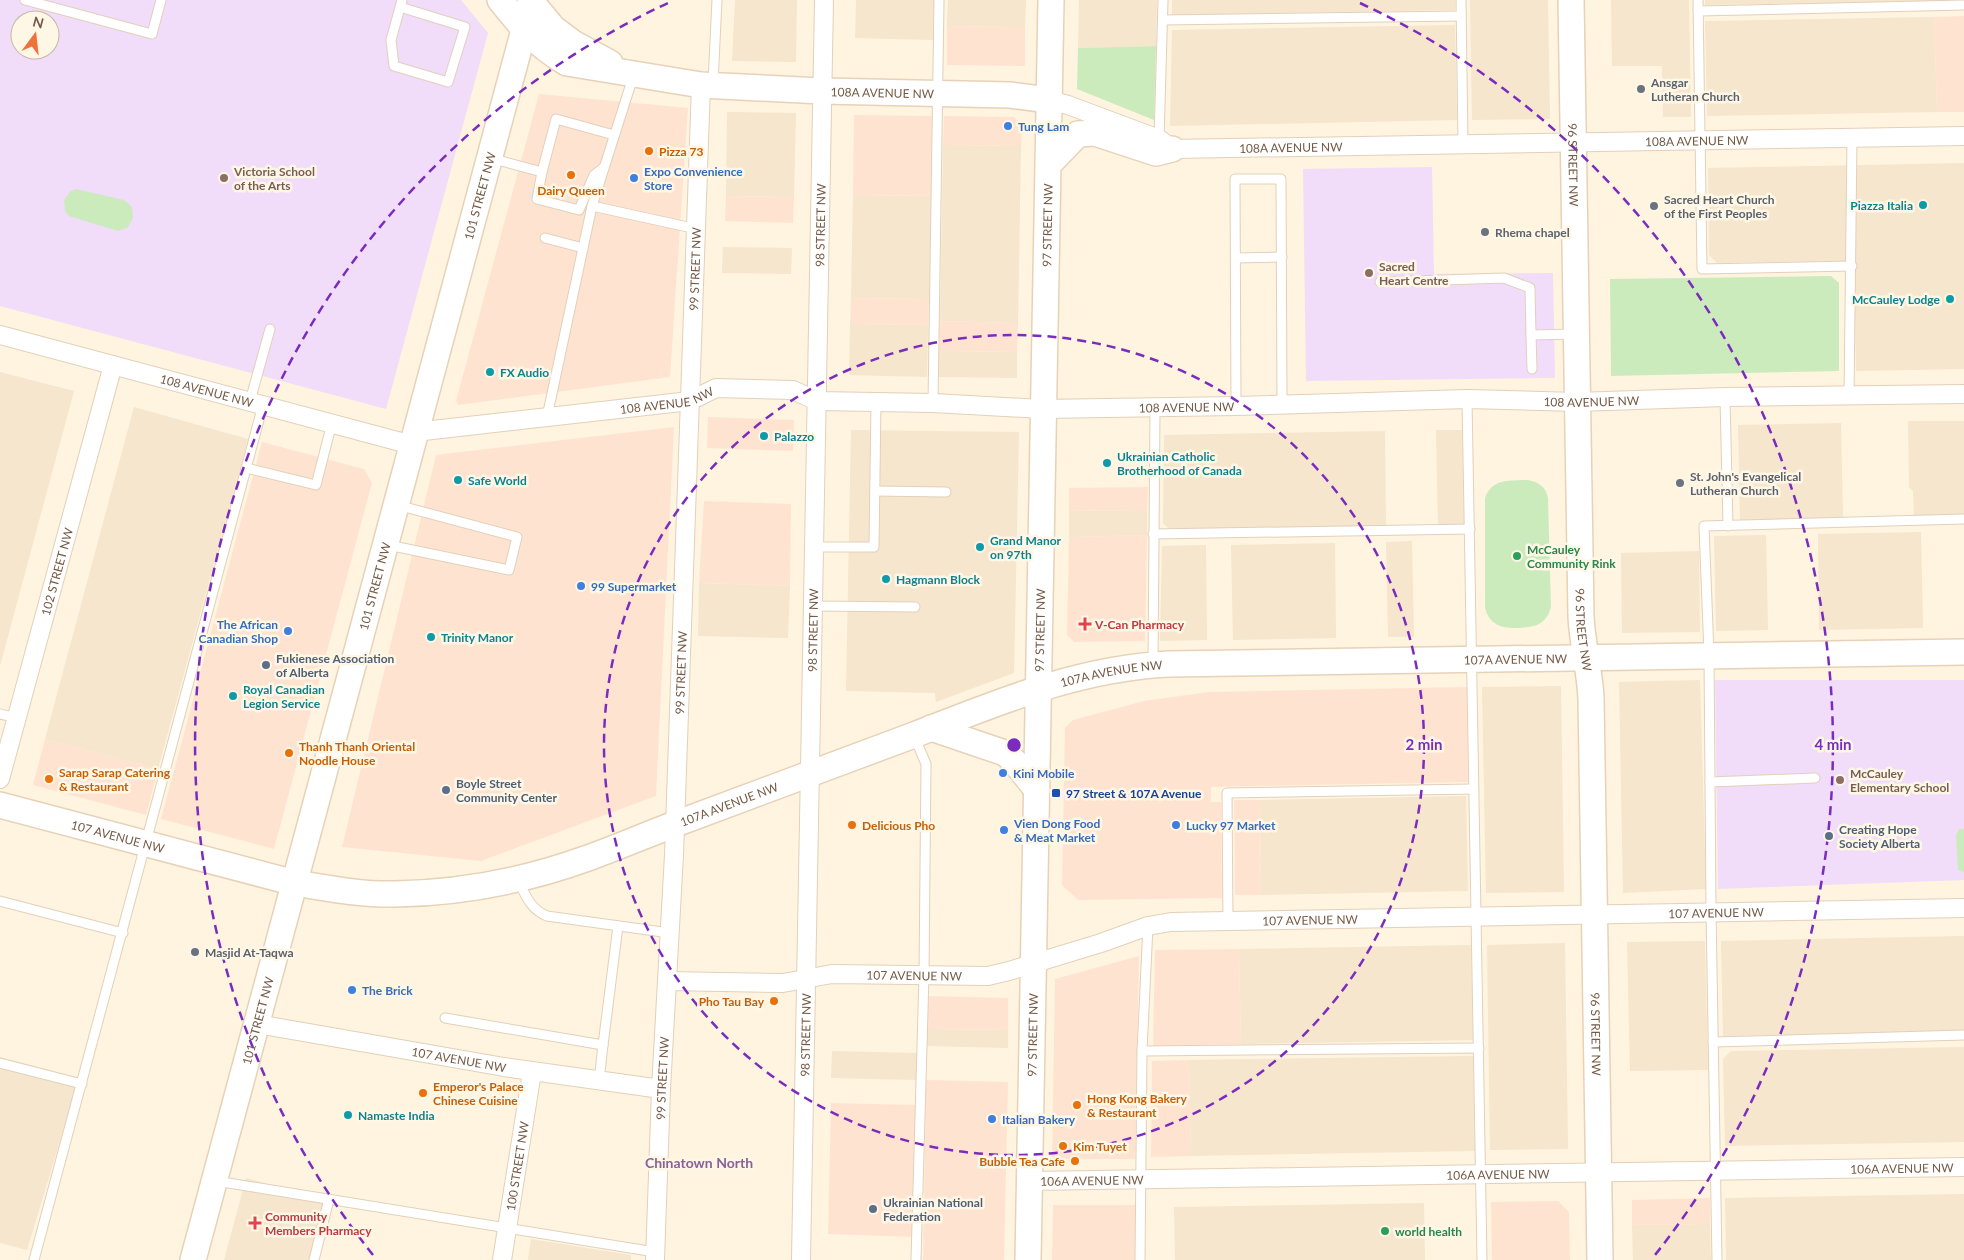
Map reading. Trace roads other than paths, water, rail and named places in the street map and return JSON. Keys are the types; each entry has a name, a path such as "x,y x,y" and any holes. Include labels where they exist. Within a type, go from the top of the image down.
{"main road":[{"name":"108A AVENUE NW","path":"500,0 525,30 548,52 567,62 632,74 707,85 822,91 1031,96 1049,100"},
{"name":"97 STREET NW","path":"1028,1260 1042,409 1049,164 1051,0"},
{"name":"96 STREET NW","path":"1571,0 1581,616 1591,699 1600,1260"},
{"name":"108A AVENUE NW","path":"531,1 553,28 573,43 632,74"},
{"name":"101 STREET NW","path":"193,1260 525,30 531,1"},
{"path":"1049,164 1078,134 1095,133 1156,153 1165,144"},
{"name":"107A AVENUE NW","path":"295,883 393,894 439,892 542,873 588,858 1038,688 1123,668 1153,665 1587,656 1964,652"},
{"path":"922,732 1005,753 1014,761 1037,790"},
{"name":"107 AVENUE NW","path":"0,805 295,883"}],"street":[{"name":"98 STREET NW","path":"801,1260 824,0"},
{"name":"99 STREET NW","path":"655,1256 661,1089 675,824 697,229 707,85"},
{"name":"108A AVENUE NW","path":"1049,100 1068,105 1165,144 1700,142 1964,136"},
{"name":"108 AVENUE NW","path":"0,335 332,423 414,439 547,417 690,401 716,388 793,390 817,401 1042,409 1282,405 1467,399 1577,402 1964,394"},
{"name":"102 STREET NW","path":"0,779 8,716 113,365"},
{"name":"107 AVENUE NW","path":"667,981 783,983 832,974 988,976 1101,943 1148,926 1171,922 1964,908"},
{"name":"107 AVENUE NW","path":"257,1024 532,1072 661,1089"},
{"name":"100 STREET NW","path":"502,1260 532,1072"},
{"name":"106A AVENUE NW","path":"1030,1180 1141,1180 1481,1173 1964,1167"}],"lane":[{"path":"25,0 152,34 161,0"},
{"path":"707,85 718,0"},
{"path":"932,404 939,0"},
{"path":"1163,0 1165,144"},
{"path":"1460,0 1462,144"},
{"path":"1698,0 1702,269 1852,266"},
{"path":"401,4 464,27 448,82 394,66 390,40 401,4"},
{"path":"1698,11 1964,5"},
{"path":"1163,20 1461,16"},
{"path":"547,417 592,206 632,74"},
{"path":"603,168 594,175 579,210 537,199 556,119 614,135"},
{"path":"1849,396 1852,139"},
{"path":"490,158 542,172"},
{"path":"1236,406 1235,179 1281,179 1282,405"},
{"path":"592,206 697,229"},
{"path":"545,238 583,248"},
{"path":"1236,258 1282,257"},
{"path":"1380,282 1504,278 1530,288 1532,369"},
{"path":"34,1260 246,468 270,329"},
{"path":"1531,335 1576,334"},
{"path":"1725,398 1728,526"},
{"path":"1467,399 1482,1260"},
{"path":"814,547 874,547 876,402"},
{"path":"1153,665 1155,407"},
{"path":"246,468 316,486 332,423"},
{"path":"875,491 946,492"},
{"path":"385,544 509,570 517,537 396,504"},
{"path":"1718,1260 1711,911 1709,654 1704,526 1964,519"},
{"path":"1153,534 1470,529"},
{"path":"813,606 915,607"},
{"path":"916,1260 924,975 926,764 922,732"},
{"path":"1710,782 1814,778"},
{"path":"1228,921 1227,793 1474,789"},
{"path":"517,878 529,902 538,912 558,918 670,933"},
{"path":"0,901 123,933"},
{"path":"599,1081 618,926"},
{"path":"1140,1260 1142,1051 1148,926"},
{"path":"445,1018 603,1045"},
{"path":"1713,1042 1964,1035"},
{"path":"1142,1051 1479,1048"},
{"path":"0,1063 82,1084"},
{"path":"215,1180 508,1228 655,1256"},
{"path":"314,1260 329,1199"}],"place":[{"name":"Ansgar Lutheran Church","path":"1641,89"},
{"name":"Tung Lam","path":"1008,126"},
{"name":"Pizza 73","path":"649,151"},
{"name":"Dairy Queen","path":"571,175"},
{"name":"Victoria School of the Arts","path":"224,178"},
{"name":"Expo Convenience Store","path":"634,178"},
{"name":"Piazza Italia","path":"1923,205"},
{"name":"Sacred Heart Church of the First Peoples","path":"1654,206"},
{"name":"Rhema chapel","path":"1485,232"},
{"name":"Sacred Heart Centre","path":"1369,273"},
{"name":"McCauley Lodge","path":"1950,299"},
{"name":"FX Audio","path":"490,372"},
{"name":"Palazzo","path":"764,436"},
{"name":"Ukrainian Catholic Brotherhood of Canada","path":"1107,463"},
{"name":"Safe World","path":"458,480"},
{"name":"St. John's Evangelical Lutheran Church","path":"1680,483"},
{"name":"Grand Manor on 97th","path":"980,547"},
{"name":"McCauley Community Rink","path":"1517,556"},
{"name":"Hagmann Block","path":"886,579"},
{"name":"99 Supermarket","path":"581,586"},
{"name":"V-Can Pharmacy","path":"1085,624"},
{"name":"The African Canadian Shop","path":"288,631"},
{"name":"Trinity Manor","path":"431,637"},
{"name":"Fukienese Association of Alberta","path":"266,665"},
{"name":"Royal Canadian Legion Service","path":"233,696"},
{"name":"Thanh Thanh Oriental Noodle House","path":"289,753"},
{"name":"Kini Mobile","path":"1003,773"},
{"name":"Sarap Sarap Catering & Restaurant","path":"49,779"},
{"name":"McCauley Elementary School","path":"1840,780"},
{"name":"Boyle Street Community Center","path":"446,790"},
{"name":"97 Street & 107A Avenue","path":"1056,793"},
{"name":"Delicious Pho","path":"852,825"},
{"name":"Lucky 97 Market","path":"1176,825"},
{"name":"Vien Dong Food & Meat Market","path":"1004,830"},
{"name":"Creating Hope Society Alberta","path":"1829,836"},
{"name":"Masjid At-Taqwa","path":"195,952"},
{"name":"The Brick","path":"352,990"},
{"name":"Pho Tau Bay","path":"774,1001"},
{"name":"Emperor's Palace Chinese Cuisine","path":"423,1093"},
{"name":"Hong Kong Bakery & Restaurant","path":"1077,1105"},
{"name":"Namaste India","path":"348,1115"},
{"name":"Italian Bakery","path":"992,1119"},
{"name":"Kim Tuyet","path":"1063,1146"},
{"name":"Bubble Tea Cafe","path":"1075,1161"},
{"name":"Ukrainian National Federation","path":"873,1209"},
{"name":"Community Members Pharmacy","path":"255,1223"},
{"name":"world health","path":"1385,1231"}],"district":[{"name":"Chinatown North","path":"699,1162"}]}
